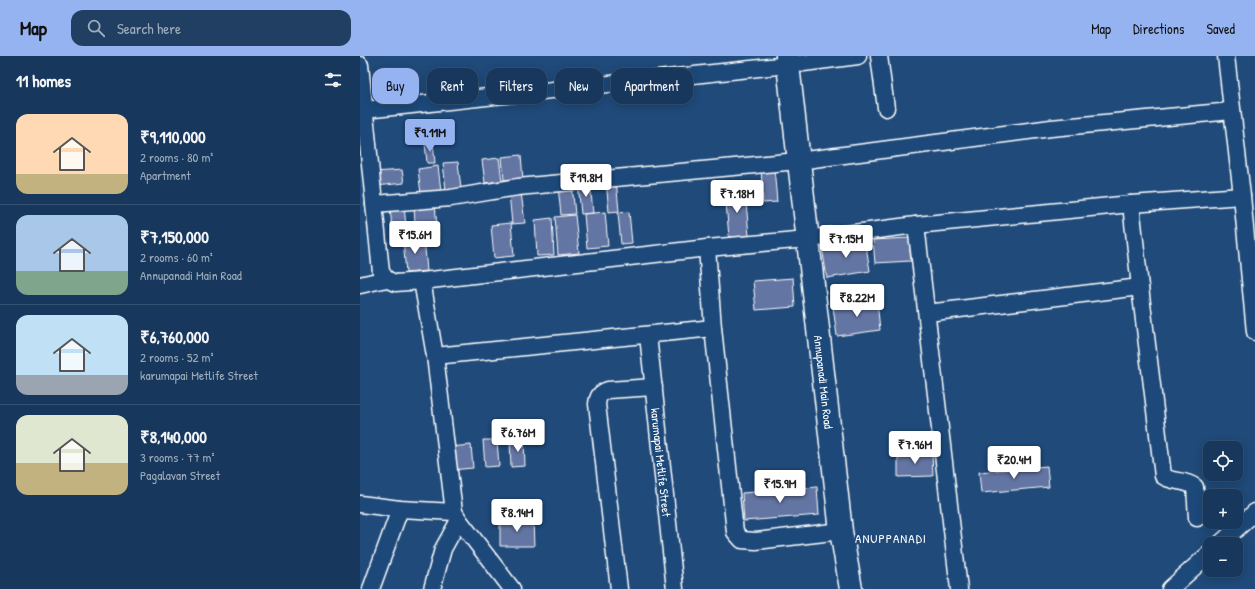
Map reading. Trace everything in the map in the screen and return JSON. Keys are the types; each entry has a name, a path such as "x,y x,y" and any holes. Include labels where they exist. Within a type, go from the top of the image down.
{"street":[{"path":"365,110 787,60 858,56"},
{"path":"879,56 886,108"},
{"path":"1226,56 1242,196 1255,332"},
{"name":"Annupanadi Main Road","path":"787,60 841,531 851,589"},
{"path":"360,66 381,272 386,279"},
{"path":"374,204 451,198 518,187 798,161 1051,128 1232,111"},
{"path":"360,284 386,279 395,282 422,281 916,225 1131,204 1242,196"},
{"path":"1131,204 1163,476 1167,479 1190,483 1195,487 1197,518"},
{"path":"916,225 959,589"},
{"path":"707,248 713,328 735,532 742,540 756,541 841,531"},
{"path":"422,281 435,356 456,516 443,548 432,589"},
{"path":"927,313 1140,287"},
{"path":"435,356 713,328"},
{"name":"karumapai Metlife Street","path":"648,335 675,589"},
{"path":"619,589 597,404 598,398 602,392 608,390 654,387"},
{"path":"360,504 456,516 512,589"},
{"path":"371,589 400,508"},
{"path":"1228,537 1255,512"},
{"path":"1170,589 1203,559"}],"building":[{"path":"433,142 435,163 427,163 425,143"},
{"path":"521,155 523,179 504,180 502,157"},
{"path":"499,158 502,181 485,183 482,160"},
{"path":"458,162 461,189 446,190 443,163"},
{"path":"438,166 441,191 421,194 418,169"},
{"path":"761,167 774,167 777,202 763,203"},
{"path":"402,170 404,183 376,186 374,172"},
{"path":"616,180 619,211 609,212 606,181"},
{"path":"590,182 593,213 581,214 578,183"},
{"path":"572,185 575,214 561,215 558,186"},
{"path":"745,190 749,236 729,237 725,191"},
{"path":"521,192 525,223 512,224 509,193"},
{"path":"435,205 438,236 416,238 414,207"},
{"path":"404,206 407,236 393,238 390,207"},
{"path":"605,212 608,246 587,248 584,214"},
{"path":"629,212 632,243 621,244 618,213"},
{"path":"575,215 579,253 558,255 555,217"},
{"path":"552,218 554,255 537,256 535,220"},
{"path":"511,223 514,256 494,258 491,225"},
{"path":"424,237 427,271 406,273 403,239"},
{"path":"909,238 911,261 875,263 873,240"},
{"path":"865,240 870,271 827,278 822,247"},
{"path":"793,278 795,307 756,310 753,281"},
{"path":"877,301 880,330 837,336 833,307"},
{"path":"524,439 525,466 511,467 510,440"},
{"path":"483,440 497,440 499,466 485,467"},
{"path":"471,445 473,468 451,470 450,447"},
{"path":"932,452 933,476 898,477 898,453"},
{"path":"1047,466 1049,487 981,493 979,472"},
{"path":"817,487 819,515 744,521 742,493"},
{"path":"500,520 533,520 534,546 500,546"}],"district":[{"name":"ANUPPANADI","path":"891,538"}]}
